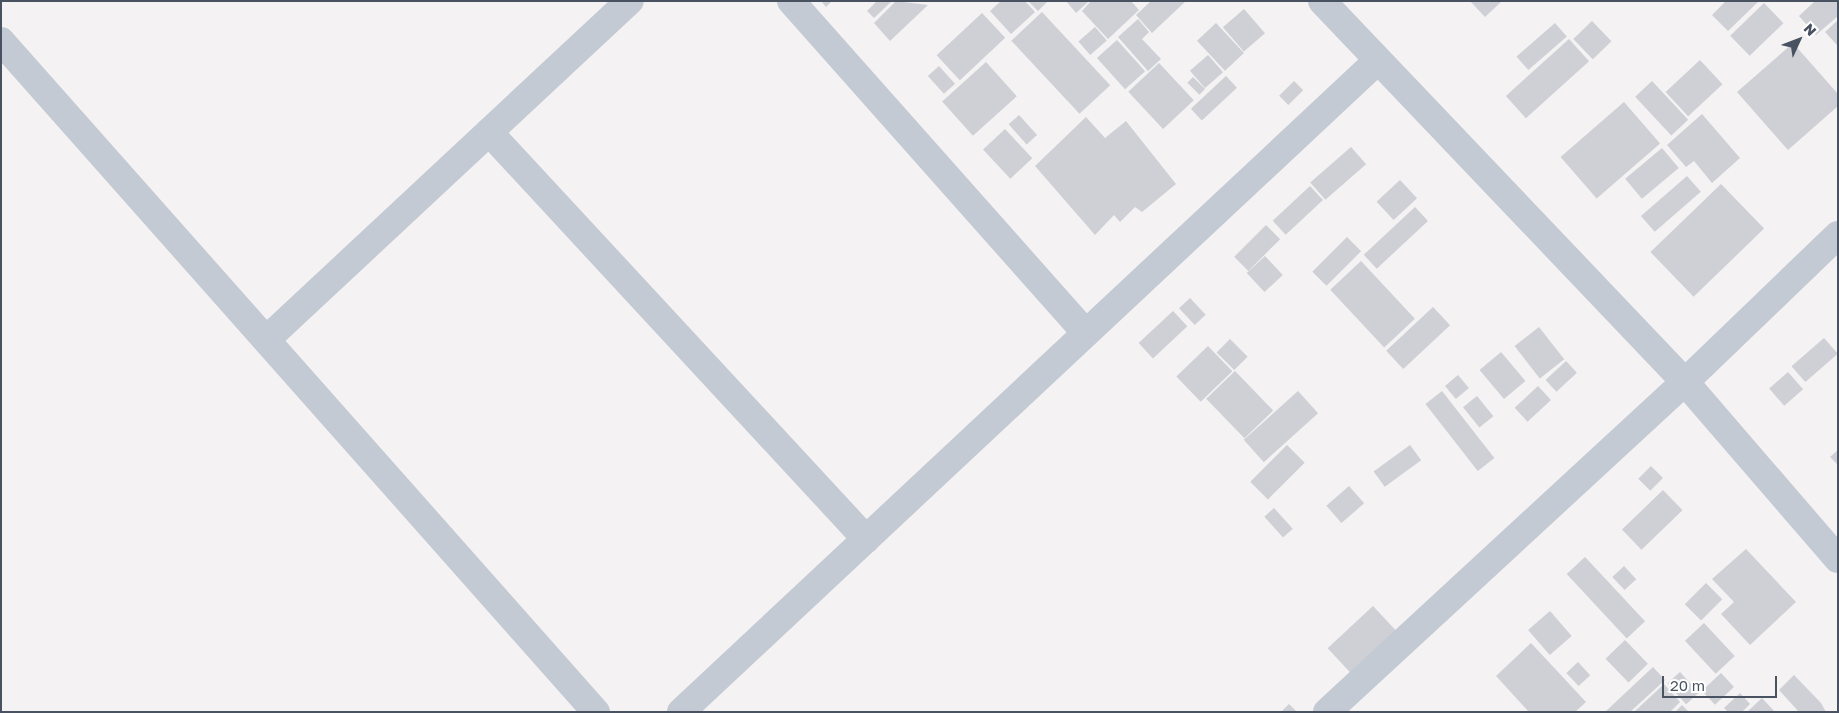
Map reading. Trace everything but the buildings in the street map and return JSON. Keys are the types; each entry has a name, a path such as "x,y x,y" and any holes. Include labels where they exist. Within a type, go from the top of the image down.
{"street":[{"path":"267,338 630,1"},
{"path":"791,1 1086,333"},
{"path":"1322,1 1376,62 1686,382 1838,559"},
{"path":"1,41 267,338 596,712"},
{"path":"681,712 1376,62"},
{"path":"489,132 866,539"},
{"path":"1326,712 1686,382 1838,235"}]}
